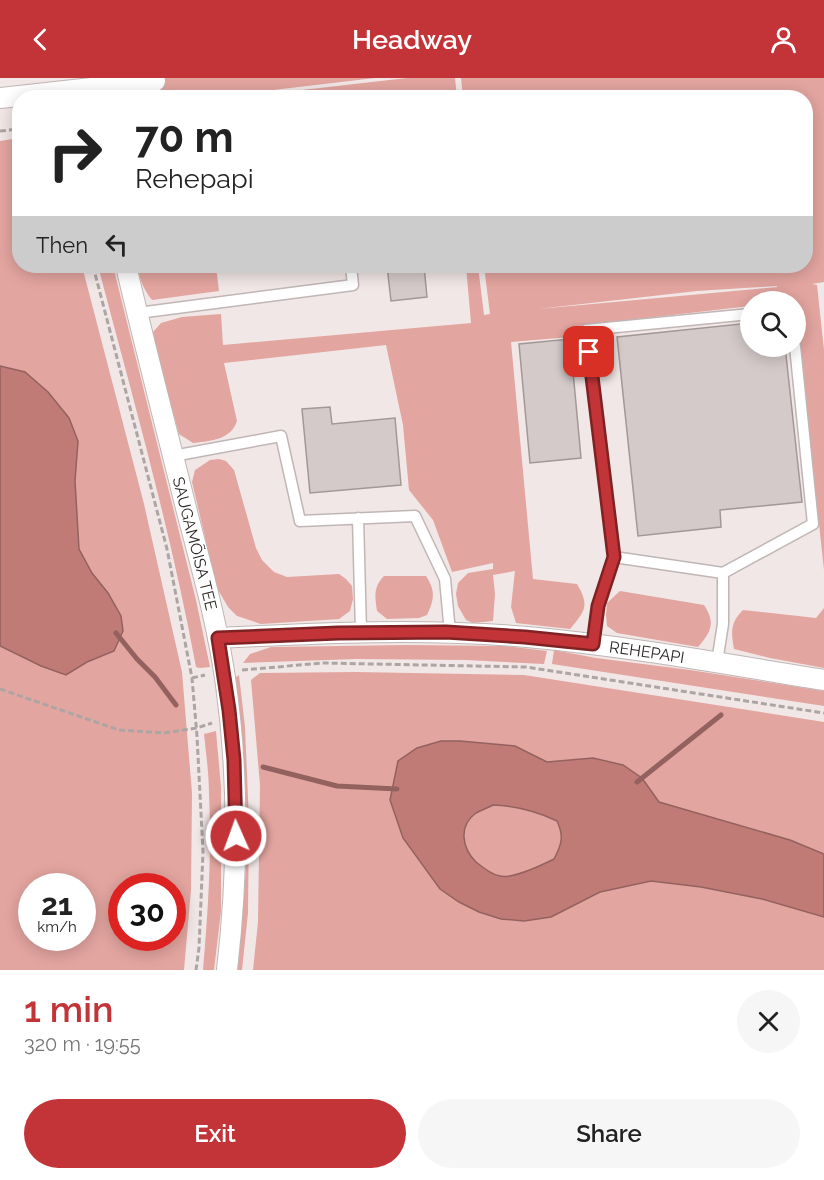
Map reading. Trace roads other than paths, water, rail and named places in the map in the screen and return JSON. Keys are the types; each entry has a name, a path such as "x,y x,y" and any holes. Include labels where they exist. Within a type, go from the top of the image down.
{"street":[{"path":"70,90 155,81"},
{"name":"SAUGAMÕISA TEE","path":"128,273 218,638 226,683 234,760 236,836 233,919 227,970"},
{"name":"REHEPAPI","path":"218,638 361,632 525,637 593,644 824,680"}],"lane":[{"path":"138,313 353,285 352,273"},
{"path":"593,644 598,606 614,557 586,330 740,315"},
{"path":"614,557 723,573 813,524 796,357"},
{"path":"173,456 281,436 300,521 415,516 445,579 450,633"},
{"path":"358,518 361,632"},
{"path":"717,662 723,624 723,573"}],"waterway":[{"path":"116,633 176,705"},
{"path":"637,782 721,715"},
{"path":"263,767 337,786 397,789"}]}
